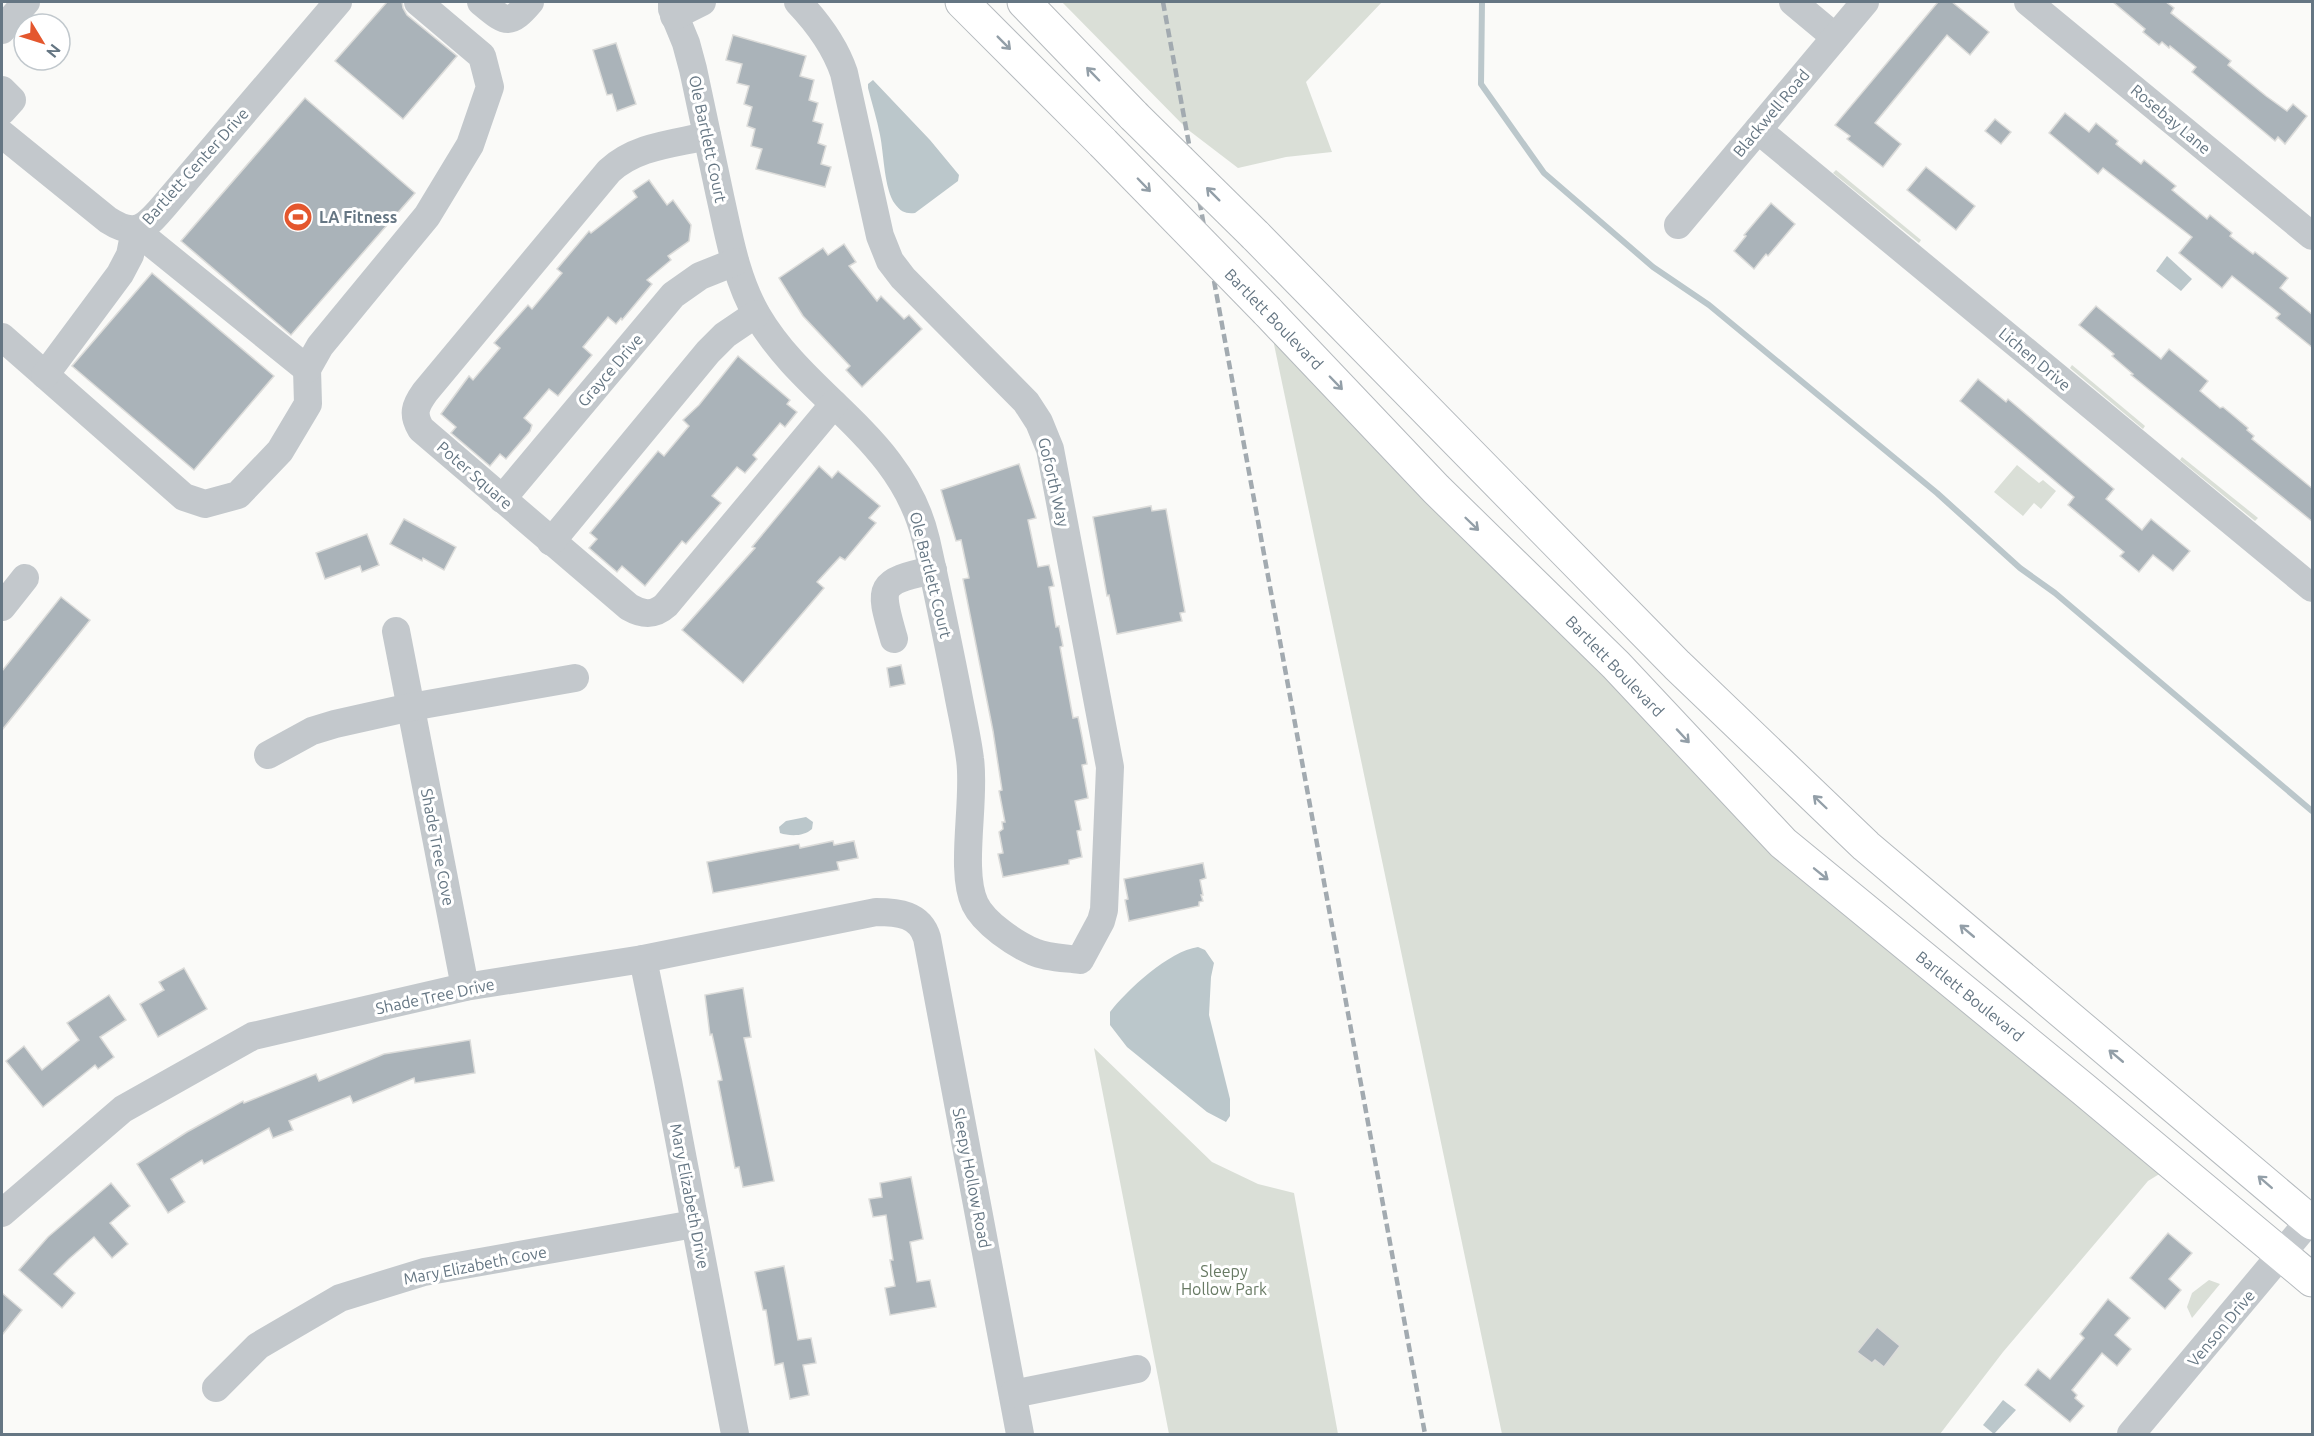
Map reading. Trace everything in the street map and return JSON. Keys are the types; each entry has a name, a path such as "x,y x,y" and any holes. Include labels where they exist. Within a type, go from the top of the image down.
{"main road":[{"name":"Bartlett Boulevard","path":"962,2 1267,311 1436,489 1616,665 1783,843 2313,1280"},
{"path":"1024,2 1677,665 1866,846 2311,1221"}],"street":[{"path":"2,30 26,2"},
{"name":"Bartlett Center Drive","path":"2,134 108,220 123,229 135,230 149,223 157,215 338,2"},
{"path":"2,337 184,497 205,504 238,495 280,450 308,404 307,369 320,346 428,216 470,145 490,87 482,56 418,2"},
{"path":"481,2 502,19 509,19 517,16 530,2"},
{"path":"669,7 702,2"},
{"name":"Goforth Way","path":"798,2 827,37 838,56 844,73 877,226 890,261 903,278 1026,402 1039,422 1050,449 1110,767 1104,910 1101,921 1080,960"},
{"path":"1793,2 1835,37"},
{"name":"Blackwell Road","path":"1678,225 1865,2"},
{"name":"Rosebay Lane","path":"2028,2 2313,236"},
{"name":"Ole Bartlett Court","path":"669,7 686,43 735,262 756,314 788,356 879,449 901,480 918,513 933,570 970,759 972,809 968,875 975,905 1005,935 1036,953 1080,960"},
{"path":"2,90 12,100 2,111"},
{"name":"Lichen Drive","path":"1758,130 2313,588"},
{"name":"Poter Square","path":"707,136 641,152 614,167 596,185 417,403 414,411 416,421 421,429 629,607 649,614 666,604 834,404"},
{"path":"45,375 120,274 130,255 135,230 307,369"},
{"name":"Grayce Drive","path":"502,499 673,295 700,276 735,262"},
{"path":"552,542 712,348 725,335 756,314"},
{"path":"894,639 883,602 884,593 890,585 902,577 933,570"},
{"path":"2,607 25,578"},
{"name":"Shade Tree Cove","path":"396,631 465,987"},
{"path":"268,755 312,731 335,724 411,707 575,678"},
{"name":"Shade Tree Drive","path":"2,1213 123,1110 253,1036 465,987 642,958 876,912 893,912 920,922"},
{"name":"Sleepy Hollow Road","path":"920,922 927,938 1020,1434"},
{"name":"Mary Elizabeth Drive","path":"642,958 668,1081 735,1434"},
{"name":"Venson Drive","path":"2131,1434 2311,1221"},
{"name":"Mary Elizabeth Cove","path":"216,1388 258,1346 340,1298 424,1272 694,1224"},
{"path":"1013,1394 1137,1369"}],"green space":[{"path":"1062,2 1382,2 1306,82 1332,152 1286,157 1238,168 1187,129"},
{"path":"1836,170 1921,240 1919,243 1833,173"},
{"path":"1267,311 1783,843 2174,1165 2148,1181 2003,1352 1940,1434 1502,1434"},
{"path":"2072,365 2145,426 2143,429 2070,368"},
{"path":"2182,457 2258,518 2255,521 2180,460"},
{"path":"2017,465 2039,483 2043,480 2056,491 2041,509 2034,503 2023,516 1994,492"},
{"name":"Sleepy Hollow Park","path":"1094,1048 1212,1162 1258,1184 1294,1193 1338,1434 1169,1434"},
{"path":"2209,1280 2220,1284 2192,1318 2187,1307 2192,1293"}],"shaded area":[{"path":"873,80 930,140 959,175 958,181 915,213 906,213 899,209 891,198 880,135 868,88 868,84"},
{"path":"2167,256 2192,279 2181,291 2156,271"},
{"path":"806,817 813,822 812,829 808,832 796,835 780,833 779,827 786,821"},
{"path":"1198,947 1205,950 1214,963 1209,1015 1230,1099 1230,1116 1226,1122 1207,1112 1127,1047 1110,1025 1110,1012 1138,983 1174,956"},
{"path":"2003,1400 2016,1410 1994,1434 1983,1425"}],"building":[{"path":"387,2 402,2 407,15 457,56 403,119 335,61"},
{"path":"1938,2 1952,2 1989,32 1970,55 1947,35 1875,123 1901,144 1883,167 1847,139 1850,136 1835,125"},
{"path":"2113,2 2166,2 2174,8 2171,13 2231,61 2228,65 2266,96 2287,111 2293,104 2307,116 2285,144 2278,137 2275,141 2192,72 2196,67 2170,46 2169,48 2162,42 2159,45 2143,32 2145,29"},
{"path":"733,35 806,56 800,76 814,80 809,100 818,103 813,121 823,124 818,143 826,146 821,164 831,167 825,187 756,169 762,149 751,146 755,129 747,126 752,107 744,104 749,86 737,83 742,64 726,60"},
{"path":"616,43 636,104 617,111 612,94 607,95 593,50"},
{"name":"LA Fitness","path":"305,98 415,193 291,335 181,241"},
{"path":"2065,113 2089,132 2096,123 2118,141 2116,144 2141,164 2144,160 2176,186 2172,190 2207,219 2210,215 2232,233 2230,236 2288,278 2280,288 2313,315 2313,348 2276,318 2280,314 2232,276 2222,288 2179,253 2192,237 2103,168 2098,174 2049,133"},
{"path":"1995,119 2011,132 2001,144 1985,131"},
{"path":"1926,167 1975,206 1956,230 1907,190"},
{"path":"649,180 667,205 673,200 691,225 689,241 668,256 671,260 647,280 652,284 622,320 621,318 616,324 608,317 583,347 592,355 558,396 549,389 524,418 532,425 530,431 506,459 500,454 490,466 451,433 456,427 441,414 469,376 473,380 500,348 494,343 528,305 532,309 562,273 557,269 589,231 591,233 637,197 633,191"},
{"path":"1771,203 1795,224 1754,269 1734,251 1746,236 1744,235"},
{"path":"844,244 856,262 849,266 877,301 881,296 904,319 909,315 922,329 862,387 846,370 850,366 803,316 779,278 823,248 828,255"},
{"path":"152,273 274,376 194,470 72,366"},
{"path":"2096,306 2161,359 2169,349 2208,381 2200,391 2248,428 2247,430 2254,436 2252,439 2313,489 2313,522 2131,375 2133,374 2112,356 2114,354 2079,325"},
{"path":"738,356 790,400 787,404 797,412 785,427 780,423 753,455 757,459 745,473 737,467 712,496 721,503 686,544 682,541 645,586 622,566 617,572 589,548 597,539 590,533 658,451 664,456 689,426 683,420 699,405"},
{"path":"1978,379 2006,402 2008,399 2114,489 2106,499 2142,530 2151,519 2190,551 2173,571 2153,555 2139,572 2120,556 2124,552 2068,505 2074,497 1960,401"},
{"path":"1019,464 1036,518 1028,520 1038,567 1049,565 1054,586 1049,587 1056,627 1059,626 1063,646 1060,647 1073,718 1078,717 1087,764 1082,765 1088,798 1075,801 1081,830 1077,831 1082,857 1069,860 1069,864 1003,877 998,854 1003,853 999,832 1003,829 1002,822 1005,822 999,791 1002,790 993,731 963,579 969,578 961,540 956,541 941,490"},
{"path":"819,466 832,478 838,471 880,506 869,518 876,523 845,560 840,557 817,582 824,588 743,683 682,630 755,548 752,547"},
{"path":"1151,506 1152,511 1166,509 1185,612 1180,613 1182,621 1117,634 1109,595 1107,596 1093,517"},
{"path":"404,519 456,547 444,570 390,544"},
{"path":"367,534 379,565 362,572 360,566 325,579 316,553"},
{"path":"61,597 90,620 2,730 2,671"},
{"path":"901,665 905,684 890,687 887,668"},
{"path":"833,841 834,845 854,841 858,858 837,862 839,870 713,893 707,862 799,844 800,848"},
{"path":"1203,863 1206,878 1200,880 1203,901 1199,902 1199,906 1129,921 1124,879"},
{"path":"184,968 207,1009 158,1037 140,1004 164,990 159,982"},
{"path":"743,988 751,1037 744,1038 774,1181 743,1187 739,1167 735,1168 718,1081 722,1080 712,1034 710,1035 705,995"},
{"path":"109,995 126,1020 100,1037 114,1057 98,1069 95,1065 43,1107 6,1061 24,1046 42,1070 79,1040 67,1023"},
{"path":"470,1040 475,1073 415,1083 414,1078 353,1103 350,1096 289,1121 293,1130 273,1138 269,1128 204,1164 202,1160 171,1179 185,1202 168,1213 137,1164 187,1132 243,1101 244,1103 316,1074 319,1081 384,1054"},
{"path":"911,1177 923,1239 910,1242 917,1282 930,1280 936,1307 890,1315 885,1288 895,1286 886,1215 873,1217 869,1199 882,1197 880,1183"},
{"path":"111,1183 130,1206 110,1223 128,1244 112,1258 94,1237 69,1259 54,1274 75,1293 62,1308 19,1270 48,1237"},
{"path":"2168,1233 2192,1253 2169,1279 2181,1290 2165,1309 2130,1278"},
{"path":"784,1266 798,1340 811,1338 816,1363 803,1365 809,1395 790,1399 783,1363 775,1365 766,1310 763,1310 755,1272"},
{"path":"2,1293 22,1310 2,1335"},
{"path":"2108,1299 2130,1318 2115,1335 2131,1349 2117,1366 2102,1353 2072,1390 2077,1395 2075,1398 2084,1406 2070,1422 2025,1385 2038,1369 2050,1379 2084,1338 2080,1334"},
{"path":"1877,1327 1900,1346 1884,1367 1875,1360 1872,1363 1857,1352"}],"waterway":[{"path":"1482,2 1481,84 1544,173 1653,267 1709,305 1937,493 2020,568 2055,593 2312,811"}],"railway":[{"path":"1163,2 1425,1434"}],"place":[{"name":"LA Fitness","path":"298,217"}]}
